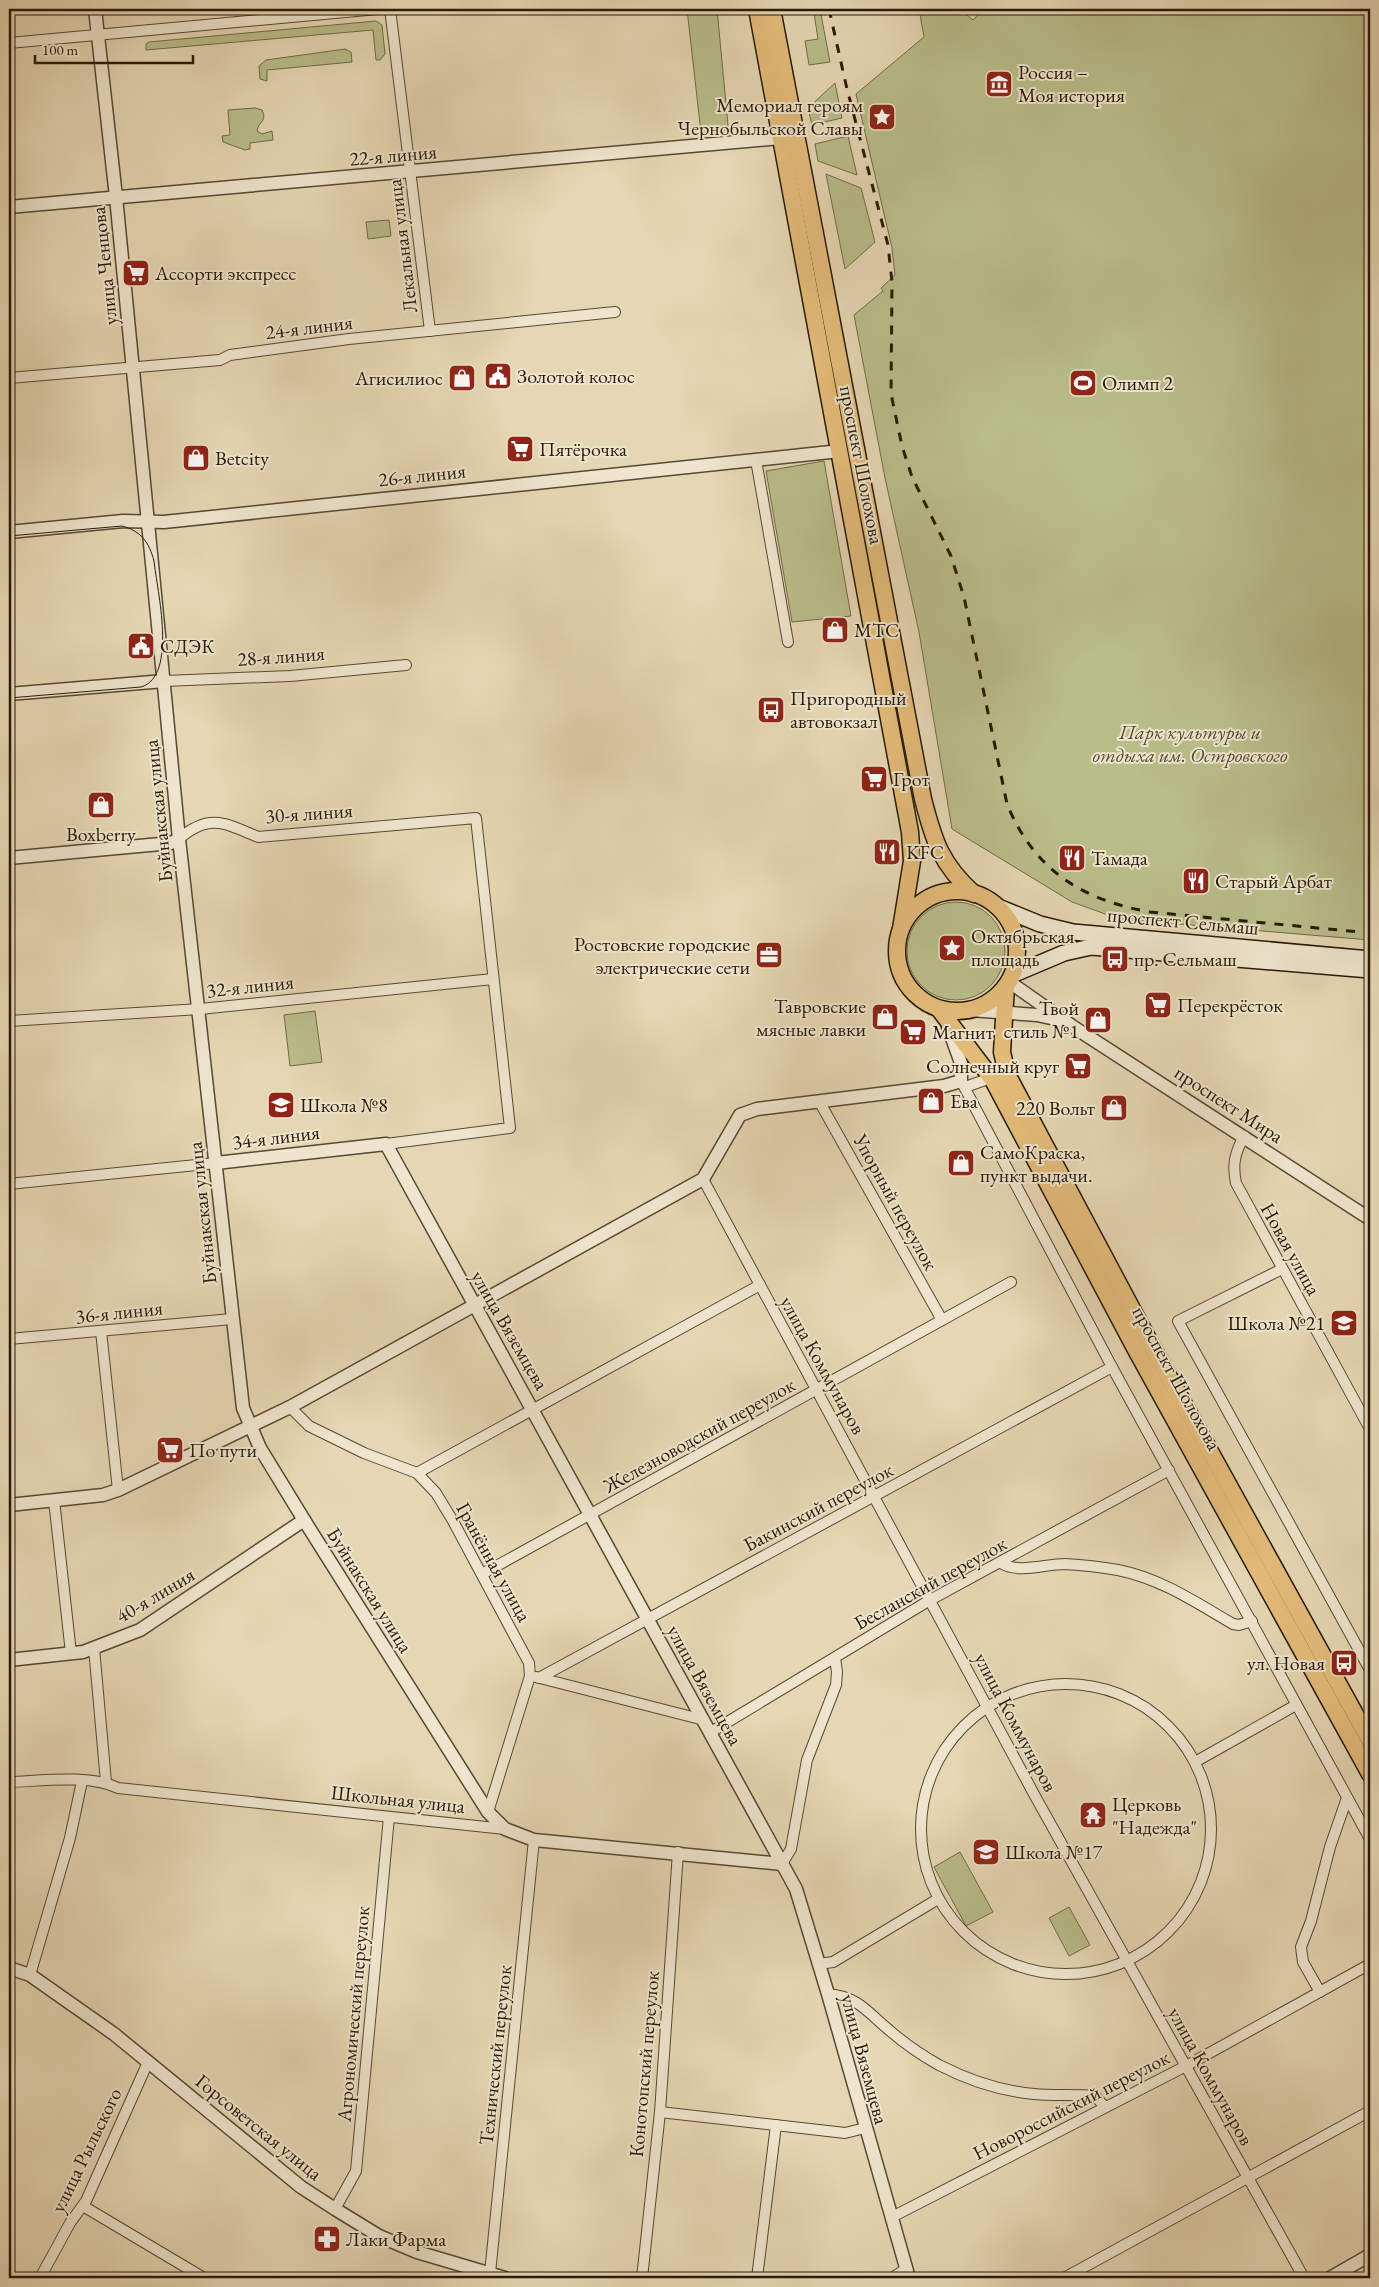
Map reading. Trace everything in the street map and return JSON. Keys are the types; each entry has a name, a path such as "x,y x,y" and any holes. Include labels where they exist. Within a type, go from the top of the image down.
{"main road":[{"name":"проспект Шолохова","path":"757,9 910,832 912,861 901,928"},
{"name":"проспект Шолохова","path":"772,9 923,800 931,831 942,858 950,870 974,894"},
{"path":"958,891 974,894 996,906 1009,922 1015,939 1016,953 1008,981 995,997 970,1010 944,1014 914,993 901,974 897,947 901,928 916,907 933,896 958,891"},
{"name":"проспект Сельмаш","path":"996,906 1040,924 1073,932 1370,960"},
{"name":"проспект Сельмаш","path":"1008,981 1071,951 1091,947 1370,970"},
{"name":"проспект Шолохова","path":"1008,981 1003,1011 1002,1052 1011,1082 1149,1341 1370,1741"},
{"name":"проспект Шолохова","path":"944,1014 991,1078 1135,1348 1370,1774"}],"street":[{"name":"улица Ченцова","path":"95,9 116,197 147,520"},
{"path":"9,43 378,9"},
{"name":"Лекальная улица","path":"390,9 430,331"},
{"name":"22-я линия","path":"9,207 780,138"},
{"name":"24-я линия","path":"9,378 133,369 220,360 230,355 300,346 616,312"},
{"name":"26-я линия","path":"9,532 147,520 164,522 840,451"},
{"path":"756,460 788,642"},
{"name":"Буйнакская улица","path":"147,520 232,1319 244,1408 260,1448 304,1520 488,1812 505,1829"},
{"name":"28-я линия","path":"9,694 164,681 290,676 406,665"},
{"name":"30-я линия","path":"9,858 171,843 180,839 192,828 212,822 225,824 258,837 476,818 493,979"},
{"name":"32-я линия","path":"9,1021 200,1009 493,979"},
{"name":"34-я линия","path":"9,1184 386,1144 510,1128 493,979"},
{"name":"проспект Мира","path":"1008,981 1067,1022 1370,1219"},
{"name":"проспект Мира","path":"970,1010 1037,1015 1067,1022"},
{"path":"944,1014 961,1063 963,1084 1016,1188 1370,1839"},
{"path":"9,1505 103,1495 118,1490 290,1407 473,1304 702,1179 740,1115 757,1109 963,1084 991,1078"},
{"name":"Упорный переулок","path":"819,1101 942,1320"},
{"name":"Новая улица","path":"1244,1136 1234,1153 1232,1168 1236,1183 1370,1428"},
{"name":"улица Вяземцева","path":"386,1144 796,1889 908,2274"},
{"name":"улица Коммунаров","path":"702,1179 1126,1961 1304,2278"},
{"path":"1282,1269 1178,1321 1370,1670"},
{"name":"Железноводский переулок","path":"482,1574 1011,1282"},
{"path":"417,1473 760,1285"},
{"name":"36-я линия","path":"9,1339 232,1319"},
{"path":"101,1331 118,1490"},
{"name":"Бакинский переулок","path":"535,1677 875,1497 1112,1367"},
{"name":"Гранённая улица","path":"290,1407 309,1426 364,1453 417,1473 436,1493 482,1574 535,1677"},
{"name":"Бесланский переулок","path":"711,1732 930,1600 1169,1470"},
{"path":"54,1500 70,1653"},
{"name":"40-я линия","path":"9,1660 70,1653 94,1648 140,1630 304,1520"},
{"path":"1001,1563 1009,1568 1063,1564 1119,1570 1170,1587 1233,1624 1240,1625 1252,1621"},
{"path":"94,1648 106,1782"},
{"path":"782,1864 791,1849 807,1760 836,1685 835,1658"},
{"path":"488,1812 535,1677 704,1720"},
{"path":"1066,1684 1101,1688 1116,1692 1143,1706 1167,1724 1183,1742 1195,1762 1206,1788 1211,1815 1210,1850 1204,1875 1192,1902 1172,1929 1153,1946 1126,1961 1094,1972 1069,1975 1038,1972 1002,1960 974,1942 951,1918 938,1899 930,1882 923,1854 921,1823 925,1794 934,1768 948,1744 970,1720 1008,1696 1042,1686 1066,1684"},
{"path":"1195,1762 1296,1705"},
{"path":"30,1975 70,1838 82,1781"},
{"name":"Школьная улица","path":"9,1782 106,1782 118,1788 505,1829 534,1840 678,1852 782,1864"},
{"path":"1320,1992 1303,1962 1301,1947 1311,1921 1330,1847 1347,1798"},
{"name":"Агрономический переулок","path":"335,2210 356,2171 390,1816"},
{"name":"Технический переулок","path":"490,2273 534,1840"},
{"name":"Конотопский переулок","path":"642,2278 660,2112 678,1852"},
{"path":"818,1964 833,1962 938,1899"},
{"name":"Новороссийский переулок","path":"892,2218 1186,2066 1370,1964"},
{"name":"Горсоветская улица","path":"9,1968 30,1975 114,2034 301,2187 335,2210 379,2236 417,2252 505,2278"},
{"path":"828,1994 839,1995 857,2002 909,2046 939,2065 967,2078 996,2087 1033,2094 1095,2096 1105,2107"},
{"name":"улица Рыльского","path":"40,2278 70,2224 83,2206 148,2062"},
{"path":"1064,2278 1370,2111"},
{"path":"660,2112 845,2133 864,2128"},
{"path":"757,2278 776,2126"},
{"path":"83,2206 204,2278"},
{"path":"1330,2278 1370,2256"},
{"path":"892,2278 908,2274"}],"green space":[{"path":"687,9 717,9 728,125 724,131 701,133"},
{"path":"804,9 820,9 830,62 809,65 805,41 818,39 814,13 805,15"},
{"name":"Парк культуры и отдыха им. Островского","path":"919,9 960,9 973,20 983,9 1370,9 1370,940 1119,919 1072,902 952,829 919,632 885,478 854,315 883,291 881,288 895,275 892,248 856,94 924,37"},
{"path":"376,21 382,25 385,54 380,60 376,60 373,30 146,50 146,44 149,42"},
{"path":"345,49 351,52 352,62 267,70 267,81 260,79 259,66 266,60"},
{"path":"835,83 842,118 812,125 808,108"},
{"path":"255,108 262,110 264,114 257,131 262,134 272,131 273,140 250,143 250,149 245,150 223,142 222,136 230,135 228,110"},
{"path":"848,136 857,175 818,161 815,144"},
{"path":"826,174 861,188 875,242 845,269"},
{"path":"389,220 391,236 368,239 366,222"},
{"path":"824,461 851,616 792,622 766,471"},
{"path":"956,902 975,906 991,916 1001,932 1005,951 1001,970 991,986 975,996 956,1000 937,996 921,986 911,970 907,951 911,932 921,916 937,906"},
{"path":"315,1011 322,1062 290,1066 284,1015"},
{"path":"960,1852 993,1912 966,1926 934,1867"},
{"path":"1069,1907 1090,1945 1069,1956 1049,1918"}],"tram line":[{"path":"9,536 122,526 139,534 150,548 154,561 162,631 162,650 159,667 152,680 141,687 9,698"}],"railway":[{"path":"829,9 847,89 888,245 892,282 891,394 902,446 912,477 951,556 964,597 1007,804 1018,827 1031,847 1046,864 1063,878 1082,890 1125,907 1150,912 1370,933"}],"place":[{"name":"Россия – Моя история","path":"999,84"},
{"name":"Мемориал героям Чернобыльской Славы","path":"882,117"},
{"name":"Ассорти экспресс","path":"136,273"},
{"name":"Золотой колос","path":"498,376"},
{"name":"Агисилиос","path":"462,378"},
{"name":"Олимп 2","path":"1083,383"},
{"name":"Пятёрочка","path":"520,449"},
{"name":"Betcity","path":"196,458"},
{"name":"МТС","path":"835,630"},
{"name":"СДЭК","path":"141,646"},
{"name":"Пригородный автовокзал","path":"771,710"},
{"name":"Грот","path":"874,779"},
{"name":"Boxberry","path":"101,805"},
{"name":"KFC","path":"887,852"},
{"name":"Тамада","path":"1072,858"},
{"name":"Старый Арбат","path":"1196,881"},
{"name":"Октябрьская площадь","path":"952,948"},
{"name":"Ростовские городские электрические сети","path":"769,955"},
{"name":"пр. Сельмаш","path":"1115,959"},
{"name":"Перекрёсток","path":"1158,1005"},
{"name":"Тавровские мясные лавки","path":"885,1017"},
{"name":"Твой стиль №1","path":"1098,1020"},
{"name":"Магнит","path":"913,1032"},
{"name":"Солнечный круг","path":"1078,1066"},
{"name":"Ева","path":"931,1101"},
{"name":"Школа №8","path":"281,1105"},
{"name":"220 Вольт","path":"1114,1108"},
{"name":"СамоКраска, пункт выдачи.","path":"961,1163"},
{"name":"Школа №21","path":"1344,1323"},
{"name":"По пути","path":"170,1450"},
{"name":"ул. Новая","path":"1344,1663"},
{"name":"Церковь \"Надежда\"","path":"1093,1815"},
{"name":"Школа №17","path":"986,1852"},
{"name":"Лаки Фарма","path":"327,2239"}]}
